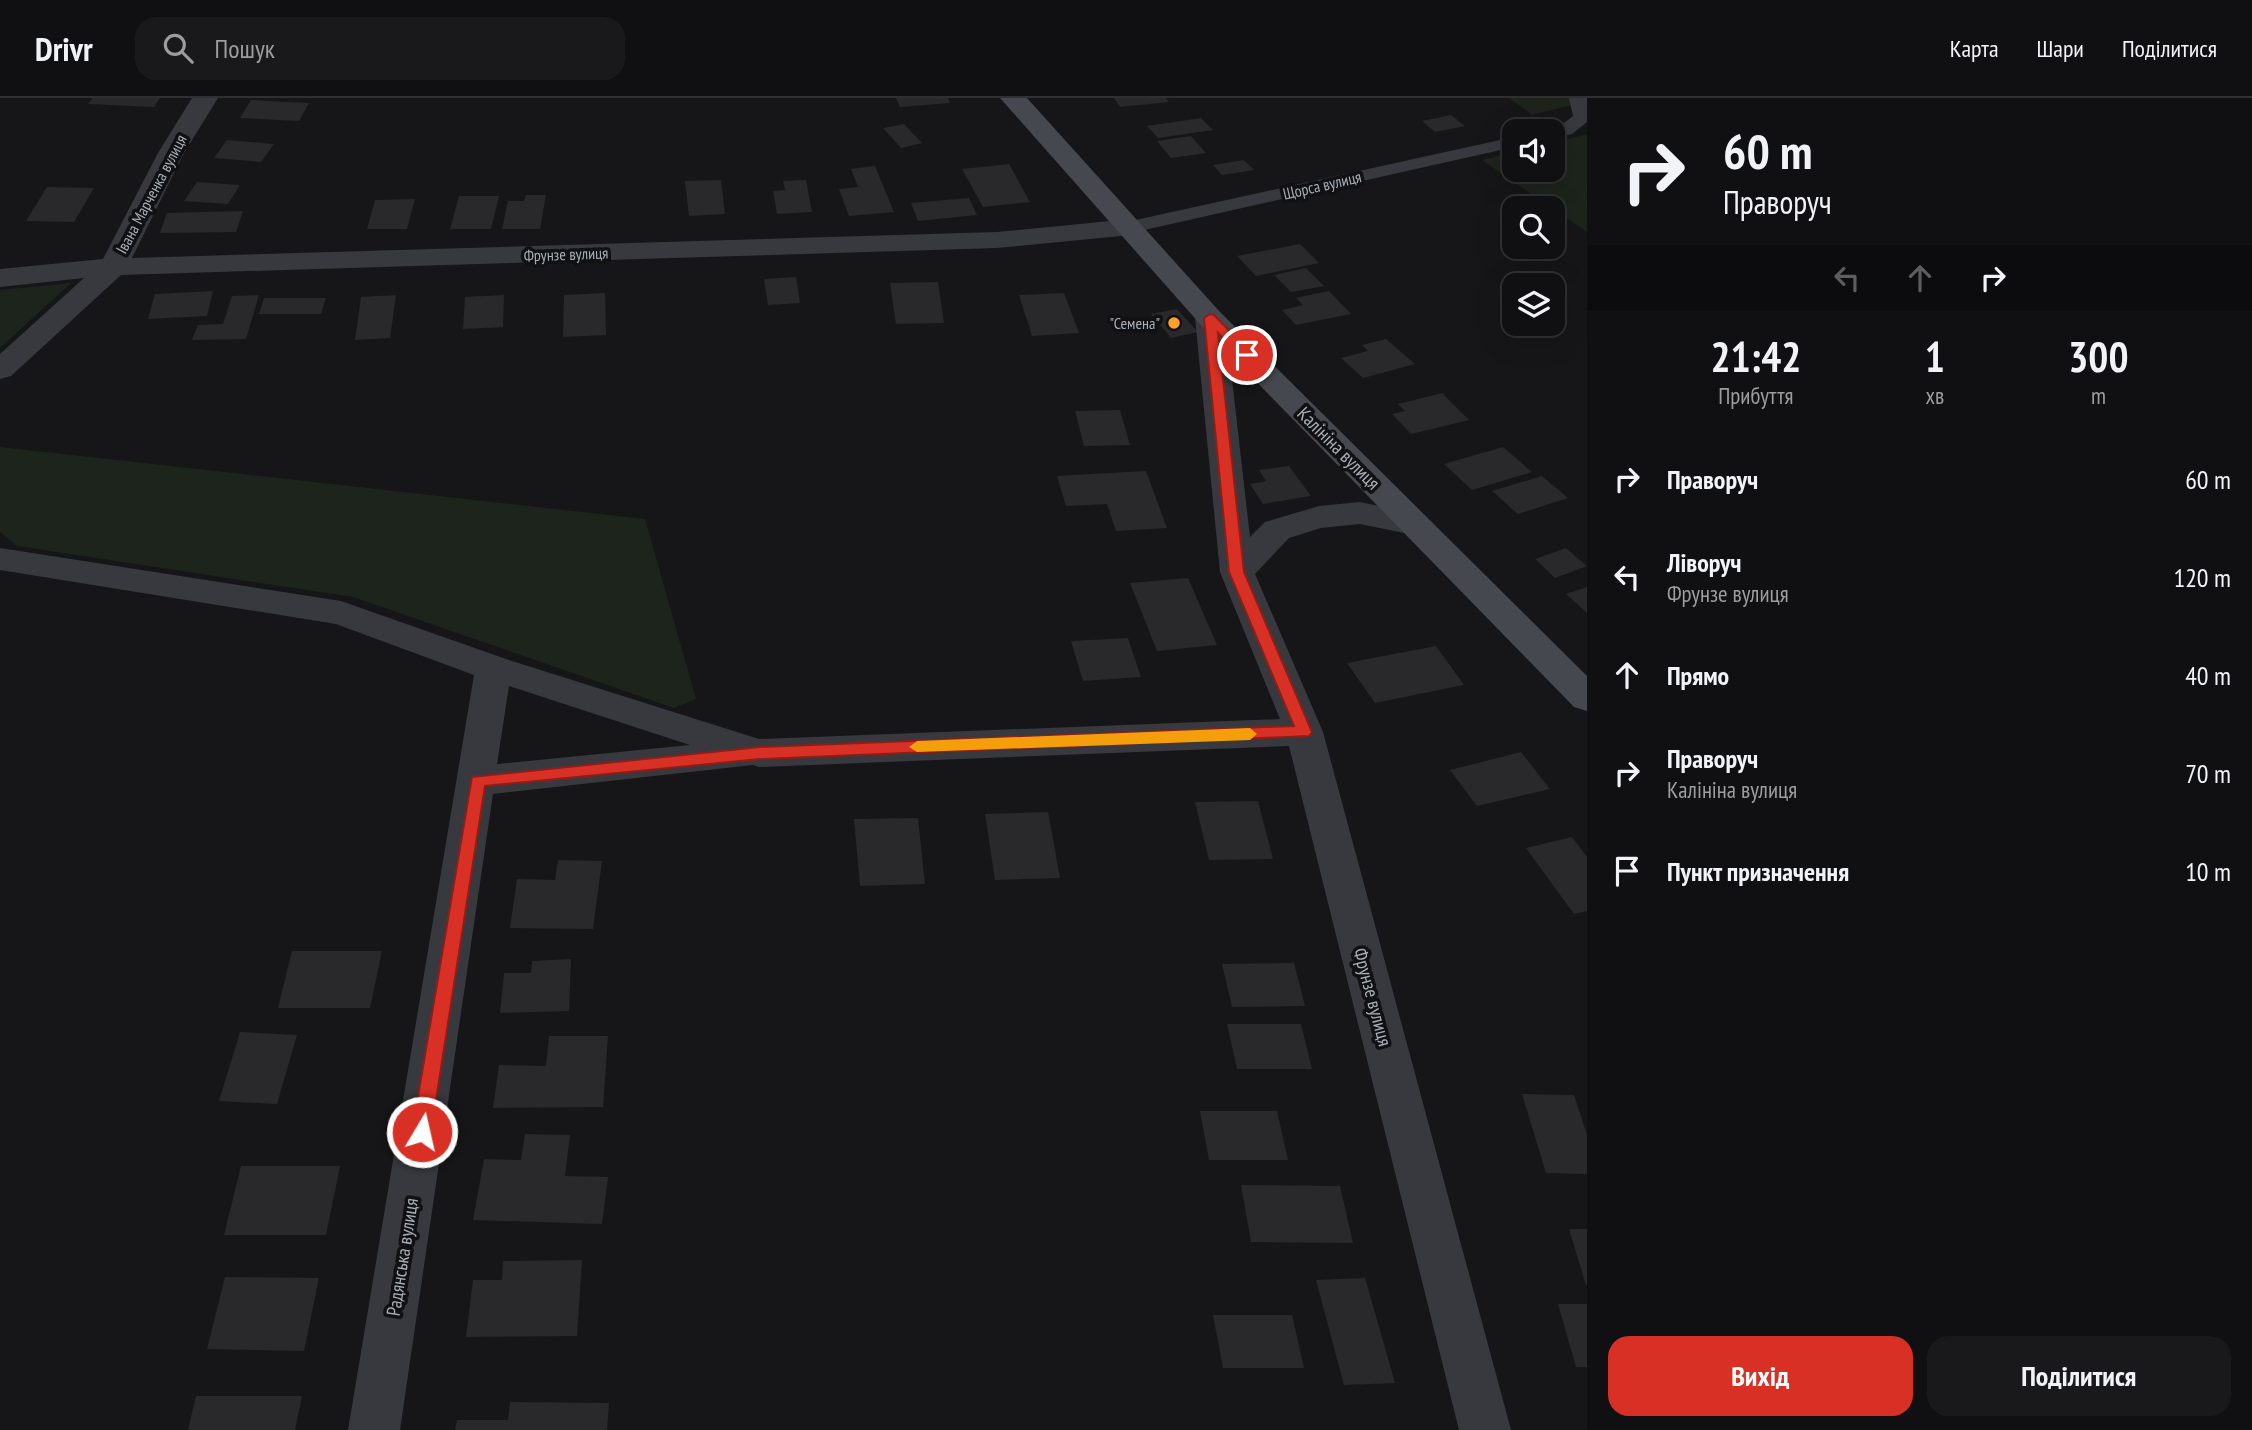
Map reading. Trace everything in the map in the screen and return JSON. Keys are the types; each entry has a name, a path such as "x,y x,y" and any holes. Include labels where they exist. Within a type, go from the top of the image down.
{"street":[{"name":"Івана Марченка вулиця","path":"0,370 113,267 171,153 205,98"},
{"name":"Калініна вулиця","path":"1013,98 1210,318 1587,698"},
{"name":"Фрунзе вулиця","path":"0,278 113,267 997,240 1131,228"},
{"name":"Фрунзе вулиця","path":"1210,318 1237,572 1304,732 1485,1430"},
{"path":"1237,572 1277,530 1319,517 1360,513 1414,524"},
{"path":"0,559 341,613 494,668 760,753"},
{"name":"Радянська вулиця","path":"374,1430 494,668"},
{"path":"477,781 760,753 1304,732"}],"lane":[{"path":"1565,127 1582,117 1578,98"},
{"path":"1565,130 1587,125"},
{"name":"Щорса вулиця","path":"1131,228 1502,145"}],"shaded area":[{"path":"1509,98 1587,98 1587,101 1532,115"},
{"path":"1587,134 1587,232 1565,217 1565,196 1534,196 1514,182 1565,182 1565,140"},
{"path":"1502,155 1502,174 1482,160"},
{"path":"71,283 0,348 0,290"},
{"path":"0,447 645,519 696,699 674,708 353,597 17,546 0,532"}],"building":[{"path":"93,98 160,98 154,107 88,104"},
{"path":"896,98 948,98 950,103 900,107"},
{"path":"1114,98 1166,98 1169,102 1120,107"},
{"path":"251,100 309,103 299,121 240,118"},
{"path":"1451,115 1465,126 1435,132 1422,121"},
{"path":"1201,118 1213,130 1158,138 1147,126"},
{"path":"904,124 922,143 901,148 883,128"},
{"path":"1191,136 1206,153 1171,158 1157,141"},
{"path":"227,140 274,144 261,162 214,158"},
{"path":"1244,160 1254,170 1222,175 1213,165"},
{"path":"1009,164 1030,202 983,207 962,169"},
{"path":"875,166 894,212 849,216 839,189 858,187 851,169"},
{"path":"721,180 725,214 689,216 685,181"},
{"path":"806,180 812,212 777,214 773,191 785,190 783,181"},
{"path":"197,182 240,185 228,204 184,201"},
{"path":"47,187 94,188 74,222 26,221"},
{"path":"526,195 546,195 540,229 502,229 508,201 524,201"},
{"path":"459,196 499,196 491,229 450,229"},
{"path":"969,198 977,215 918,221 911,203"},
{"path":"415,199 407,229 367,229 375,200"},
{"path":"243,211 236,232 160,233 167,213"},
{"path":"1300,244 1319,263 1256,276 1237,256"},
{"path":"1306,268 1324,286 1291,292 1274,275"},
{"path":"796,277 800,303 768,305 764,279"},
{"path":"938,282 944,323 896,324 890,283"},
{"path":"213,291 207,316 148,319 155,294"},
{"path":"1329,291 1351,314 1296,325 1282,310 1303,305 1296,298"},
{"path":"605,293 606,335 563,337 564,295"},
{"path":"1064,293 1079,333 1032,336 1019,295"},
{"path":"259,295 246,339 192,340 198,325 223,324 232,296"},
{"path":"396,295 390,338 355,340 361,297"},
{"path":"504,295 503,327 463,329 465,297"},
{"path":"264,298 326,298 321,314 259,314"},
{"name":"\"Семена\"","path":"1177,309 1198,332 1171,338 1151,314"},
{"path":"1386,339 1415,364 1363,378 1341,358 1368,351 1362,345"},
{"path":"1442,393 1469,420 1411,434 1392,414 1405,411 1398,404"},
{"path":"1120,410 1130,445 1084,446 1075,411"},
{"path":"1503,447 1532,472 1472,490 1444,464"},
{"path":"1289,466 1311,496 1263,504 1250,484 1266,481 1259,470"},
{"path":"1146,471 1167,528 1116,531 1107,504 1066,506 1057,476"},
{"path":"1542,476 1568,498 1518,514 1492,491"},
{"path":"1566,548 1587,566 1555,578 1535,559"},
{"path":"1188,578 1217,645 1157,651 1130,583"},
{"path":"1587,587 1587,613 1566,594"},
{"path":"1128,638 1141,677 1083,681 1071,641"},
{"path":"1436,646 1464,685 1375,703 1347,663"},
{"path":"1521,752 1550,789 1477,806 1450,770"},
{"path":"1258,801 1273,859 1209,860 1195,802"},
{"path":"1048,812 1060,878 995,880 985,814"},
{"path":"918,818 925,884 860,886 854,819"},
{"path":"1572,837 1587,857 1587,911 1574,914 1526,848"},
{"path":"558,860 602,861 593,929 510,928 517,879 555,880"},
{"path":"292,951 382,951 370,1008 278,1008"},
{"path":"571,959 569,1011 500,1013 504,973 531,973 532,961"},
{"path":"1294,963 1305,1006 1232,1007 1222,964"},
{"path":"1227,1024 1301,1024 1312,1069 1237,1069"},
{"path":"240,1032 297,1035 277,1104 219,1101"},
{"path":"549,1036 608,1036 603,1107 493,1108 499,1065 546,1066"},
{"path":"1522,1094 1574,1095 1587,1135 1587,1174 1546,1173"},
{"path":"1200,1111 1277,1111 1288,1160 1209,1160"},
{"path":"525,1134 570,1135 565,1176 608,1177 602,1224 473,1220 484,1159 521,1160"},
{"path":"241,1166 340,1166 326,1235 224,1235"},
{"path":"1241,1185 1340,1186 1353,1243 1251,1242"},
{"path":"1569,1229 1587,1229 1587,1285 1586,1285"},
{"path":"582,1260 577,1336 466,1337 473,1280 502,1280 503,1261"},
{"path":"225,1277 319,1278 304,1351 207,1349"},
{"path":"1365,1278 1395,1383 1344,1385 1316,1280"},
{"path":"1558,1304 1587,1304 1587,1367 1576,1367"},
{"path":"1213,1315 1292,1315 1304,1368 1223,1368"},
{"path":"196,1396 302,1396 295,1430 188,1430"},
{"path":"510,1402 609,1403 607,1430 455,1430 457,1420 508,1420"}],"slow traffic":[{"path":"917,747 1250,734"}],"place":[{"name":"\"Семена\"","path":"1174,323"}],"route":[{"path":"422,1132 477,781 760,753 1304,732 1237,572 1210,318 1247,355"}]}
